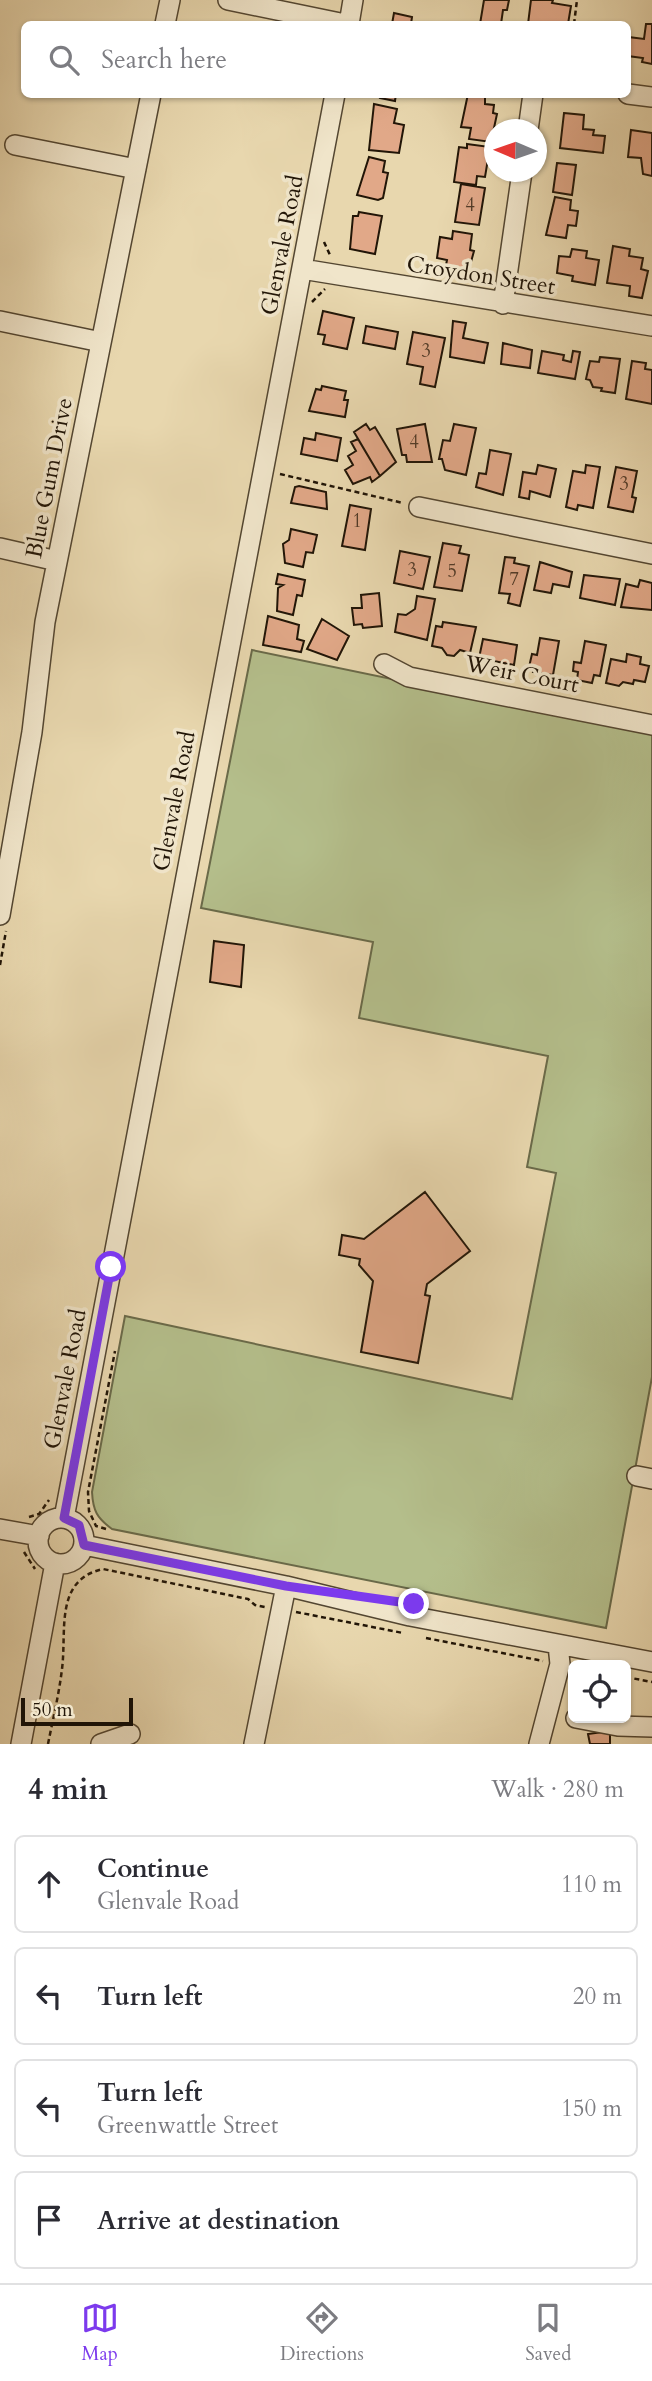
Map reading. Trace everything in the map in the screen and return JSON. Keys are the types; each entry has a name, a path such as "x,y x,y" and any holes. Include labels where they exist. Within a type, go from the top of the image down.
{"street":[{"path":"166,21 170,0"},
{"path":"228,0 332,21"},
{"path":"348,21 354,0"},
{"path":"631,94 652,97"},
{"name":"Blue Gum Drive","path":"0,915 10,807 150,98"},
{"name":"Glenvale Road","path":"64,1518 334,98"},
{"path":"530,119 532,98"},
{"path":"15,145 136,169"},
{"path":"503,304 521,182"},
{"name":"Croydon Street","path":"302,269 503,304 652,326"},
{"path":"0,321 100,342"},
{"path":"419,507 652,554"},
{"path":"0,548 57,561"},
{"name":"Weir Court","path":"384,664 409,677 652,724"},
{"path":"64,1518 79,1525 84,1545 72,1562 55,1563 42,1553 39,1536 48,1522 64,1518"},
{"path":"0,1529 39,1536"},
{"path":"84,1545 286,1586 556,1646 652,1662"},
{"path":"20,1744 55,1563"},
{"path":"254,1744 286,1586"},
{"path":"556,1646 652,1654"},
{"path":"539,1744 560,1664 556,1646"},
{"path":"546,1711 568,1716"},
{"path":"604,1723 652,1727"},
{"path":"101,1744 130,1734"}],"path":[{"path":"574,21 577,0"},
{"path":"276,473 419,507"},
{"path":"106,1529 96,1526 89,1511 88,1492 113,1357"},
{"path":"18,1516 39,1514 49,1499"},
{"path":"22,1550 34,1563 35,1576"},
{"path":"48,1744 62,1667 64,1624 69,1595 79,1580 90,1571 103,1569 406,1634"},
{"path":"419,1636 556,1646"},
{"path":"631,1678 652,1682"}],"green space":[{"path":"252,650 652,733 652,1377 606,1628 112,1529 99,1517 93,1504 92,1492 125,1316 512,1399 556,1173 527,1167 548,1056 359,1018 373,942 201,908"}],"building":[{"path":"484,0 509,0 507,10 503,10 501,21 480,21"},
{"path":"531,0 553,0 552,3 571,6 568,21 528,21"},
{"path":"394,13 412,17 411,21 393,21"},
{"path":"646,24 652,24 652,64 642,62 643,58 631,56 631,37 644,39"},
{"path":"467,98 485,98 485,104 494,105 496,119 484,119 484,141 469,139 471,128 461,127"},
{"path":"374,104 397,109 394,123 404,125 399,153 369,150"},
{"path":"564,113 584,115 583,129 594,130 593,135 605,136 603,153 560,148"},
{"path":"631,130 652,133 652,176 643,174 641,158 628,157"},
{"path":"467,144 484,146 484,177 477,176 476,185 454,182 459,147 467,148"},
{"path":"369,157 385,161 383,172 388,173 383,198 378,200 357,195"},
{"path":"557,163 576,165 572,195 553,192"},
{"path":"461,184 485,188 479,225 455,222"},
{"path":"555,197 571,200 570,210 578,211 576,226 568,225 566,238 546,235"},
{"path":"359,212 382,216 375,254 350,249 353,216 358,216"},
{"path":"453,231 472,234 470,250 474,251 468,273 445,270 447,260 437,258 440,237 452,239"},
{"path":"613,246 630,249 629,256 643,258 641,269 648,271 642,298 629,296 630,286 607,283"},
{"path":"572,249 587,251 586,258 599,260 595,285 572,281 573,276 557,273 559,256 570,257"},
{"path":"323,311 354,318 347,349 323,344 325,335 318,334"},
{"path":"453,321 466,323 463,338 488,343 484,363 450,357"},
{"path":"366,326 398,332 395,349 363,343"},
{"path":"413,332 445,338 435,387 420,384 423,367 407,364"},
{"path":"503,343 532,350 530,368 501,364"},
{"path":"542,351 564,355 563,360 571,362 573,351 580,352 575,379 538,373"},
{"path":"600,357 620,359 615,393 601,391 602,388 593,387 590,380 586,379 590,361 599,362"},
{"path":"632,361 646,363 645,369 652,370 652,404 626,399"},
{"path":"322,386 346,391 344,400 348,400 345,417 309,411 316,389 321,390"},
{"path":"366,424 370,430 375,427 396,462 380,476 354,432"},
{"path":"425,424 432,462 407,462 406,455 402,455 397,429"},
{"path":"454,424 476,428 466,475 445,470 442,459 439,459 443,440 450,441"},
{"path":"316,433 341,438 337,461 301,454 304,438 315,440"},
{"path":"358,439 380,476 372,482 370,477 353,484 345,470 353,465 348,456 356,451 351,442"},
{"path":"490,450 511,454 503,495 476,487 479,473 486,474"},
{"path":"538,465 556,469 550,497 530,491 529,499 519,497 523,472 536,474"},
{"path":"586,465 600,467 593,508 578,505 577,510 566,507 573,471 585,473"},
{"path":"616,467 637,471 632,497 636,498 633,512 608,507"},
{"path":"295,487 326,492 327,509 291,503"},
{"path":"350,505 371,509 365,550 342,546"},
{"path":"291,529 317,535 313,553 306,552 303,567 285,563 283,544 289,540"},
{"path":"443,543 461,546 459,553 469,555 462,591 434,587"},
{"path":"400,551 430,557 423,589 394,583"},
{"path":"505,557 515,558 514,563 529,566 520,606 508,603 510,594 499,593"},
{"path":"540,562 572,572 569,587 553,584 551,593 534,590"},
{"path":"278,574 305,580 302,596 297,595 293,615 277,611 278,588 283,585 276,584"},
{"path":"584,575 620,579 615,605 580,598"},
{"path":"640,580 652,583 652,610 621,607 626,584 638,587"},
{"path":"379,593 382,626 363,628 362,624 354,625 352,608 362,608 361,595"},
{"path":"417,596 435,599 427,640 395,632 398,614 406,615 415,609"},
{"path":"268,616 299,625 297,639 304,641 301,652 263,645"},
{"path":"322,619 349,636 337,660 307,649"},
{"path":"443,622 476,627 470,653 460,650 454,656 447,655 442,648 432,646 436,626 442,627"},
{"path":"540,638 559,641 553,675 533,672 534,668 529,667 532,654 537,655"},
{"path":"483,639 517,645 514,665 479,658"},
{"path":"585,641 606,645 600,676 594,675 592,683 577,680 578,672 573,671 574,662 581,663"},
{"path":"627,654 641,657 640,664 649,666 645,682 634,680 633,684 623,682 619,686 606,683 611,659 626,662"},
{"path":"214,941 244,945 241,987 210,982"},
{"path":"425,1192 470,1251 427,1284 425,1295 430,1296 418,1363 361,1352 373,1281 359,1265 360,1259 339,1255 342,1235 364,1239"},
{"path":"610,1731 610,1744 590,1744 588,1734"}],"route":[{"path":"111,1267 64,1518 79,1525 84,1545 286,1586 414,1604"}]}
